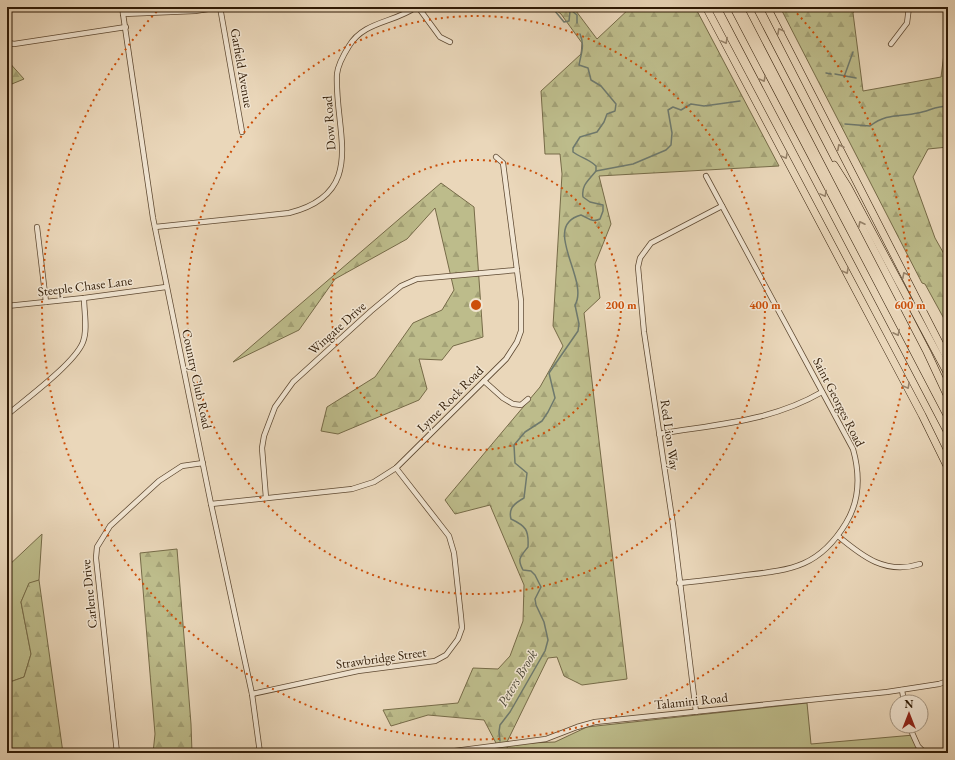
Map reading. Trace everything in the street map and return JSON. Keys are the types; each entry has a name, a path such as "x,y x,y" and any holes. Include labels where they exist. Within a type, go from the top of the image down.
{"highway":[{"path":"706,7 918,408 948,468"},
{"path":"725,7 948,433"},
{"path":"748,7 927,352 948,396"},
{"path":"767,7 948,360"},
{"path":"811,129 848,187 948,374"}],"street":[{"name":"Country Club Road","path":"122,7 155,227 166,287 252,694 260,753"},
{"path":"123,14 195,11 220,7"},
{"name":"Garfield Avenue","path":"220,7 242,132"},
{"path":"417,7 440,37 450,42"},
{"name":"Dow Road","path":"155,227 289,213 302,210 323,197 334,184 338,176 343,154 338,88 339,65 349,46 361,32 378,23 417,7"},
{"path":"891,44 907,23 909,7"},
{"path":"7,40 9,44 14,44 126,27"},
{"name":"Lyme Rock Road","path":"211,504 357,488 374,482 396,468 484,381 513,349 521,331 521,302 503,163 496,157"},
{"name":"Saint Georges Road","path":"680,583 784,571 817,557 838,536 855,505 857,490 857,470 853,449 706,176"},
{"name":"Red Lion Way","path":"696,712 680,583 644,325 638,267 640,258 651,243 722,206"},
{"path":"37,227 46,302"},
{"name":"Wingate Drive","path":"266,498 262,448 264,436 275,407 293,382 371,311 401,286 417,279 517,270"},
{"name":"Steeple Chase Lane","path":"7,306 166,287"},
{"path":"7,415 63,366 81,345 85,334 84,298"},
{"path":"484,381 513,404 521,405 528,399"},
{"path":"659,434 753,419 801,404 822,392"},
{"name":"Carlene Drive","path":"117,753 96,558 97,547 110,526 160,481 182,466 203,463"},
{"name":"Strawbridge Street","path":"252,694 358,671 435,661 446,655 455,644 460,635 461,617 454,553 449,536 396,468"},
{"path":"838,536 862,556 884,565 900,568 920,564"},
{"name":"Talamini Road","path":"438,753 546,739 595,722 902,690 939,684 948,681"},
{"path":"902,690 903,694"},
{"path":"913,734 918,746 925,753"},
{"path":"486,746 487,753"}],"green space":[{"path":"552,7 573,7 597,39 631,7 695,7 779,166 599,176 611,224 595,264 600,298 584,313 627,679 582,685 564,676 557,657 548,658 506,744 509,753 486,753 485,747 497,745 484,720 428,715 391,726 383,710 458,703 473,668 498,669 510,656 523,621 524,585 490,505 455,514 445,500 540,387 563,346 553,326 562,174 560,154 545,154 541,91 581,54 582,43 561,14"},
{"path":"780,7 856,7 853,13 863,91 941,77 948,23 948,147 928,149 913,177 935,238 948,261 948,326 925,284 922,283"},
{"path":"7,60 24,79 7,86"},
{"path":"441,183 474,207 483,337 453,346 442,360 419,359 427,389 419,400 338,434 321,431 327,407 375,377 413,323 442,310 454,290 435,208 407,239 335,279 299,330 233,362"},
{"path":"42,534 39,580 29,584 21,602 31,654 24,677 7,683 7,567"},
{"path":"177,549 192,753 153,753 155,734 140,553"},
{"path":"39,580 63,753 7,753 7,683 24,677 31,654 21,602 29,583"},
{"path":"807,703 811,744 914,735 921,747 896,753 509,753 506,744 555,742 587,727"}],"waterway":[{"name":"Peters Brook","path":"555,7 555,11 564,22 569,21 570,11 572,11 577,15 577,23"},
{"name":"Peters Brook","path":"500,741 500,725 510,712 545,651 548,640 544,622 536,605 535,599 541,587 535,575 531,571 523,570 520,563 520,558 528,547 528,536 526,529 511,519 510,515 513,506 524,498 527,473 515,463 514,445 525,432 542,421 548,412 555,398 549,373 578,331 579,324 575,305 578,294 565,242 565,230 570,221 581,215 592,220 600,219 603,211 603,205 590,202 583,197 584,186 596,171 596,166 573,152 573,148 580,137 597,132 604,122 607,114 615,111 616,104 601,86 591,80 588,68 579,65 582,53 580,34"},
{"path":"844,77 853,52"},
{"path":"826,73 831,74"},
{"path":"835,74 856,78"},
{"path":"596,171 633,164 666,150 671,145 672,133 668,110 673,107 681,110 691,104 704,106 740,101"},
{"path":"845,124 870,126 888,117 918,113 948,106"}]}
